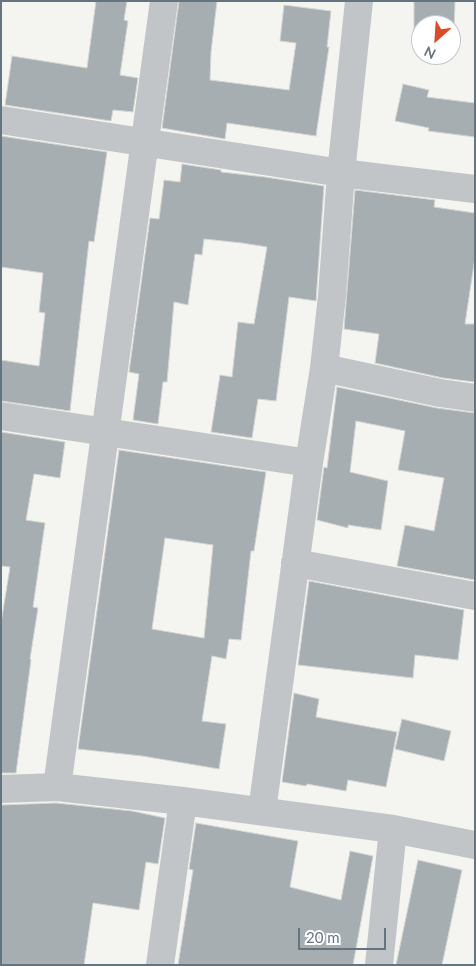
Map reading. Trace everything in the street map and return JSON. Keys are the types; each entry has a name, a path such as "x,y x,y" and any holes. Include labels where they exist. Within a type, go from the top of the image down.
{"street":[{"path":"57,787 164,1"},
{"path":"262,810 309,463 324,368 358,1"},
{"path":"1,120 341,173 475,189"},
{"path":"324,368 440,393 475,398"},
{"path":"1,416 309,463"},
{"path":"295,563 475,596"},
{"path":"1,790 57,787 262,810 393,829 475,845"},
{"path":"160,965 184,801"},
{"path":"379,965 393,829"}],"building":[{"path":"96,1 127,1 124,20 128,21 120,75 138,78 133,112 113,110 111,121 5,105 12,56 87,68"},
{"path":"179,1 217,1 210,80 289,90 296,43 280,41 284,5 331,11 327,47 329,47 316,136 227,123 225,139 162,128"},
{"path":"414,1 455,1 455,15 414,15"},
{"path":"403,84 429,90 427,97 475,103 475,137 428,131 429,128 395,121"},
{"path":"1,136 107,152 94,242 89,241 70,411 1,401 1,360 39,366 45,313 39,312 43,273 1,267"},
{"path":"182,164 221,170 221,172 324,186 316,301 289,297 276,401 258,399 252,438 211,432 220,375 232,377 238,322 254,324 267,247 242,243 204,239 202,255 195,254 188,305 174,302 167,382 163,382 158,424 133,420 139,374 129,372 150,218 159,219 164,180 180,182"},
{"path":"355,190 435,200 434,207 475,213 475,257 465,324 475,324 475,382 443,378 375,363 379,334 344,329"},
{"path":"337,387 437,408 475,413 475,580 397,566 405,525 434,531 444,478 398,470 405,431 356,421 350,472 388,481 381,530 348,525 348,528 317,520 324,467 327,468"},
{"path":"1,432 65,442 60,478 34,474 26,520 45,523 33,607 38,608 16,773 1,773 1,623 10,567 1,566"},
{"path":"119,450 266,472 254,551 251,551 241,640 229,639 226,659 212,656 202,721 226,724 219,769 142,756 78,749","holes":["165,538 213,545 204,638 152,629"]},
{"path":"309,581 464,610 458,660 415,655 413,678 298,665"},
{"path":"294,693 319,699 316,717 397,732 386,787 348,780 346,791 307,784 306,786 282,782"},
{"path":"402,719 451,731 444,761 395,749"},
{"path":"56,803 132,811 165,818 158,864 146,862 139,910 93,903 84,965 1,965 1,805"},
{"path":"196,823 298,841 290,887 341,900 350,851 373,856 353,965 178,965 193,870 189,869"},
{"path":"418,860 462,870 442,965 396,965"}]}
